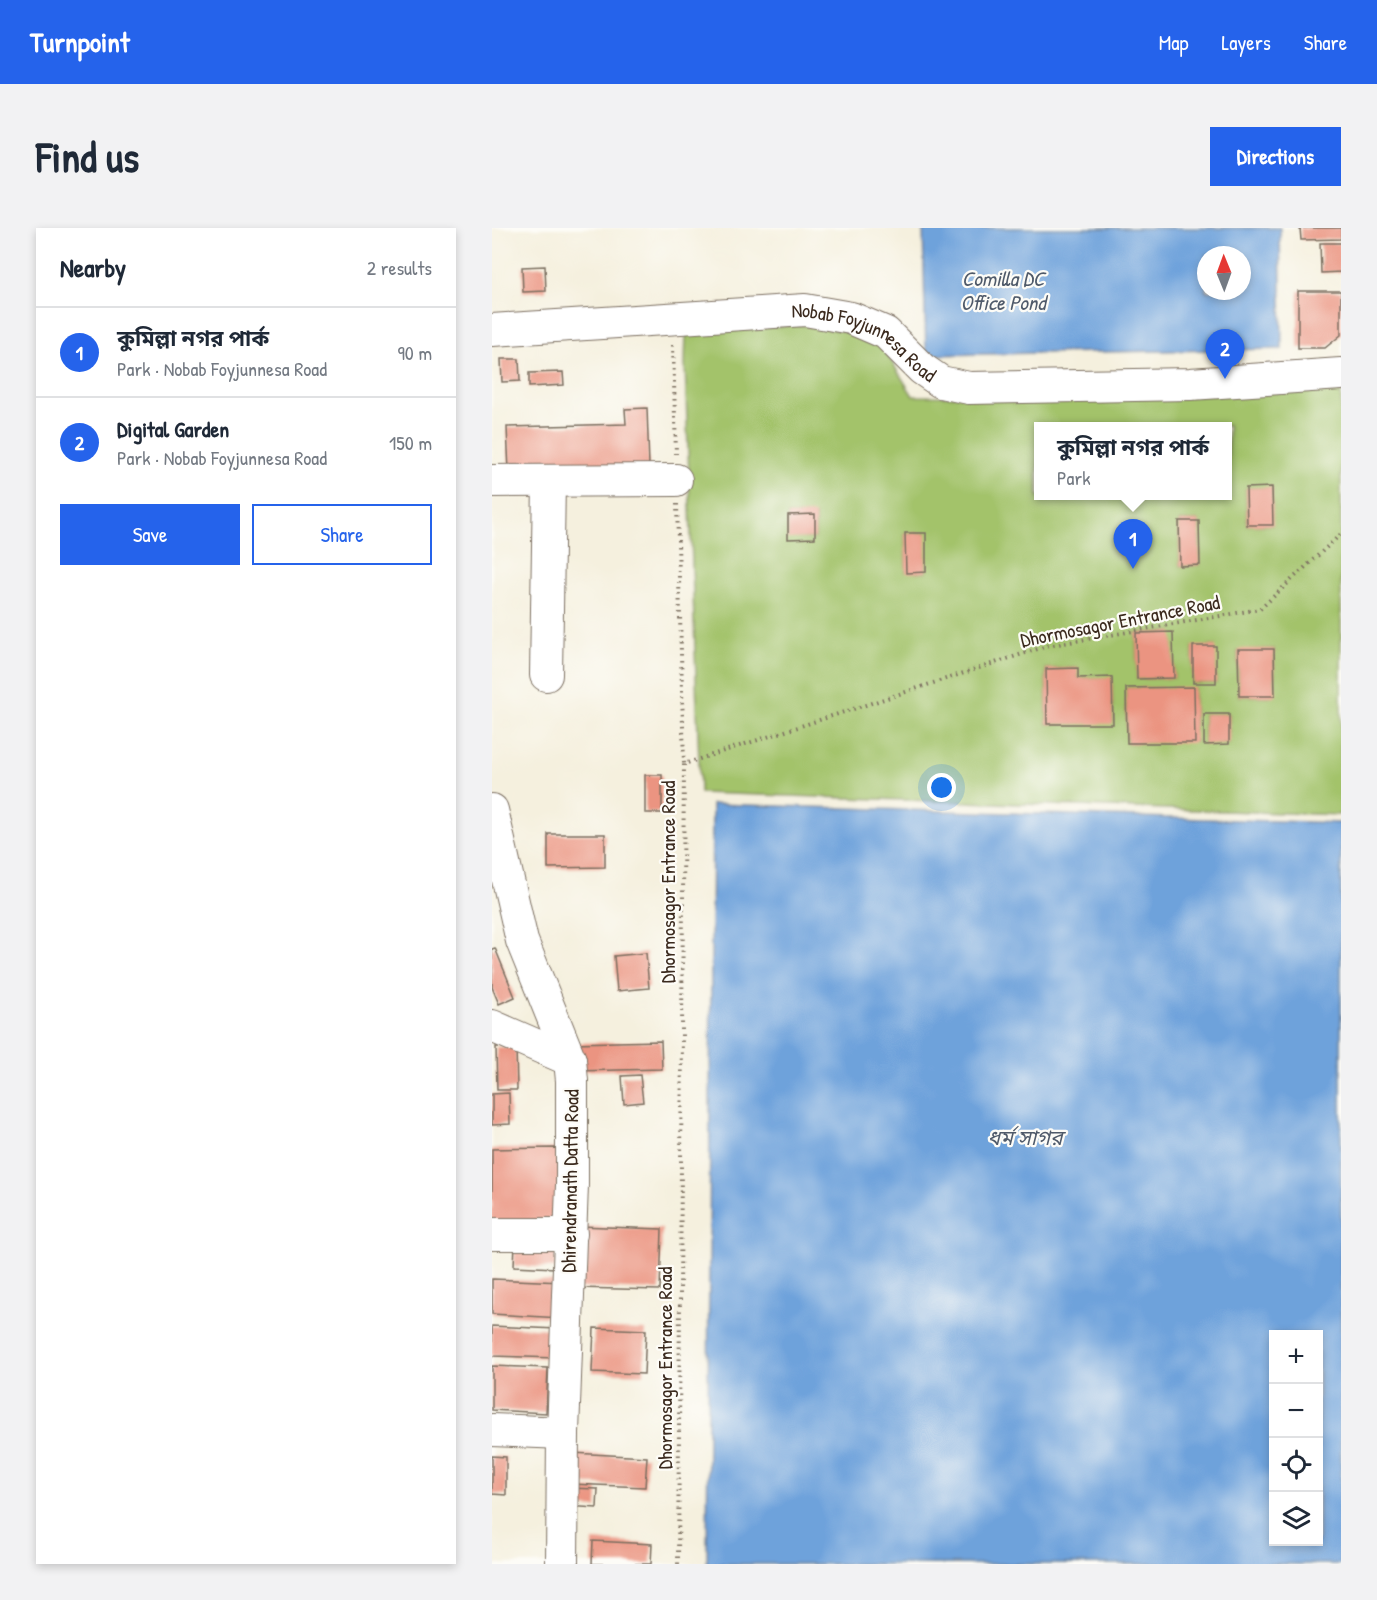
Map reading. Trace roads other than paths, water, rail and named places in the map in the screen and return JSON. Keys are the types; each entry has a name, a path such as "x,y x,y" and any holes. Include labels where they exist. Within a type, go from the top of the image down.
{"street":[{"name":"Nobab Foyjunnesa Road","path":"492,330 805,310 851,318 886,333 922,369 941,382 969,388 1190,384 1341,374"},
{"path":"492,481 676,480"},
{"path":"546,675 549,481"},
{"name":"Dhirendranath Datta Road","path":"492,810 522,941 570,1060 571,1234 563,1433 562,1564"},
{"path":"492,1026 570,1060"},
{"path":"492,1234 571,1234"},
{"path":"492,1430 563,1433"}],"water":[{"name":"Comilla DC Office Pond","path":"923,228 1280,228 1282,349 926,355"},
{"name":"ধর্ম সাগর","path":"712,804 1341,823 1341,1564 707,1564"}],"place":[{"name":"Digital Garden","path":"1225,379"},
{"name":"কুমিল্লা নগর পার্ক","path":"1133,569"}]}
